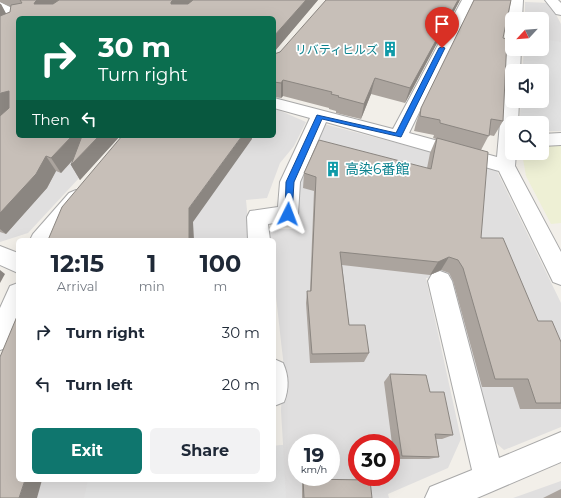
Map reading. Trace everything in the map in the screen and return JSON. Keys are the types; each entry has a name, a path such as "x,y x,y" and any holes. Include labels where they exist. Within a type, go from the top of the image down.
{"street":[{"path":"398,136 468,0"},
{"path":"551,0 561,12"},
{"path":"513,1 514,12"},
{"path":"0,6 18,16"},
{"path":"276,105 506,166"},
{"path":"259,238 257,217 288,214 290,182 320,116"},
{"path":"549,140 561,139"},
{"path":"507,160 506,166 561,275"},
{"path":"43,238 90,183"},
{"path":"0,255 16,262"},
{"path":"440,281 489,478"},
{"path":"0,338 16,299"},
{"path":"441,498 561,447"}],"shaded area":[{"path":"525,2 550,3 561,24 561,131 549,131 549,116 520,116 521,108 549,108 549,64 523,64 524,56 549,56 549,12 525,12"},
{"path":"549,40 561,42 561,131 549,131 549,116 520,116 521,108 549,108 549,64 523,64 524,56 549,56"},
{"path":"276,109 306,122 294,146 280,163 267,198 246,200 250,238 55,238 139,138 276,138"},
{"path":"324,124 496,169 561,303 561,427 504,450 486,434 446,277 426,278 461,439 448,468 388,494 389,498 0,498 0,372 16,468 16,482 276,482 276,446 283,445 281,410 284,368 276,297 276,238 269,238 268,229 295,229 298,189"},
{"path":"16,136 16,138 116,138 28,233 0,242 0,140"},
{"path":"283,445 286,498 84,498 88,482 276,482 276,446"},
{"path":"561,481 561,498 513,498"}],"green space":[{"path":"561,144 561,223 551,224 526,176 523,160 549,160 549,145"}],"building":[{"path":"20,0 37,0 34,4 53,4 59,0 173,0 171,4 188,4 193,0 306,0 276,34 276,16 16,16 16,138 70,138 51,158 46,156 36,174 0,213 0,116 9,108 9,91 0,94 0,16 10,12 11,5 22,3"},
{"path":"326,0 458,0 410,88 375,78 364,104 338,97 339,96 331,94 332,92 283,80 281,83 276,82 276,53 280,52"},
{"path":"474,0 511,0 508,12 505,12 505,28 503,38 505,38 506,56 503,121 491,119 489,136 440,123 440,120 420,116 421,108"},
{"path":"81,138 97,138 71,165"},
{"path":"120,138 241,138 189,208 189,238 49,238 62,207"},
{"path":"437,138 488,152 481,238 503,238 538,321 552,321 561,342 561,403 536,403 528,379 495,379 463,268 458,260 449,257 438,262 340,252 349,325 365,325 369,353 312,354 307,291 311,291 316,177 304,173 319,140 431,169"},
{"path":"16,319 16,482 24,482 19,498 0,498 0,357"},
{"path":"390,374 426,375 430,392 444,392 453,435 435,434 439,457 402,456 400,434 399,434"},
{"path":"340,480 348,480 348,486 371,486 372,498 304,498 303,486 340,486"}],"place":[{"name":"リバティヒルズ","path":"390,49"},
{"name":"高染6番館","path":"333,169"}],"route":[{"path":"288,214 290,182 320,116 398,136 442,48"}]}
